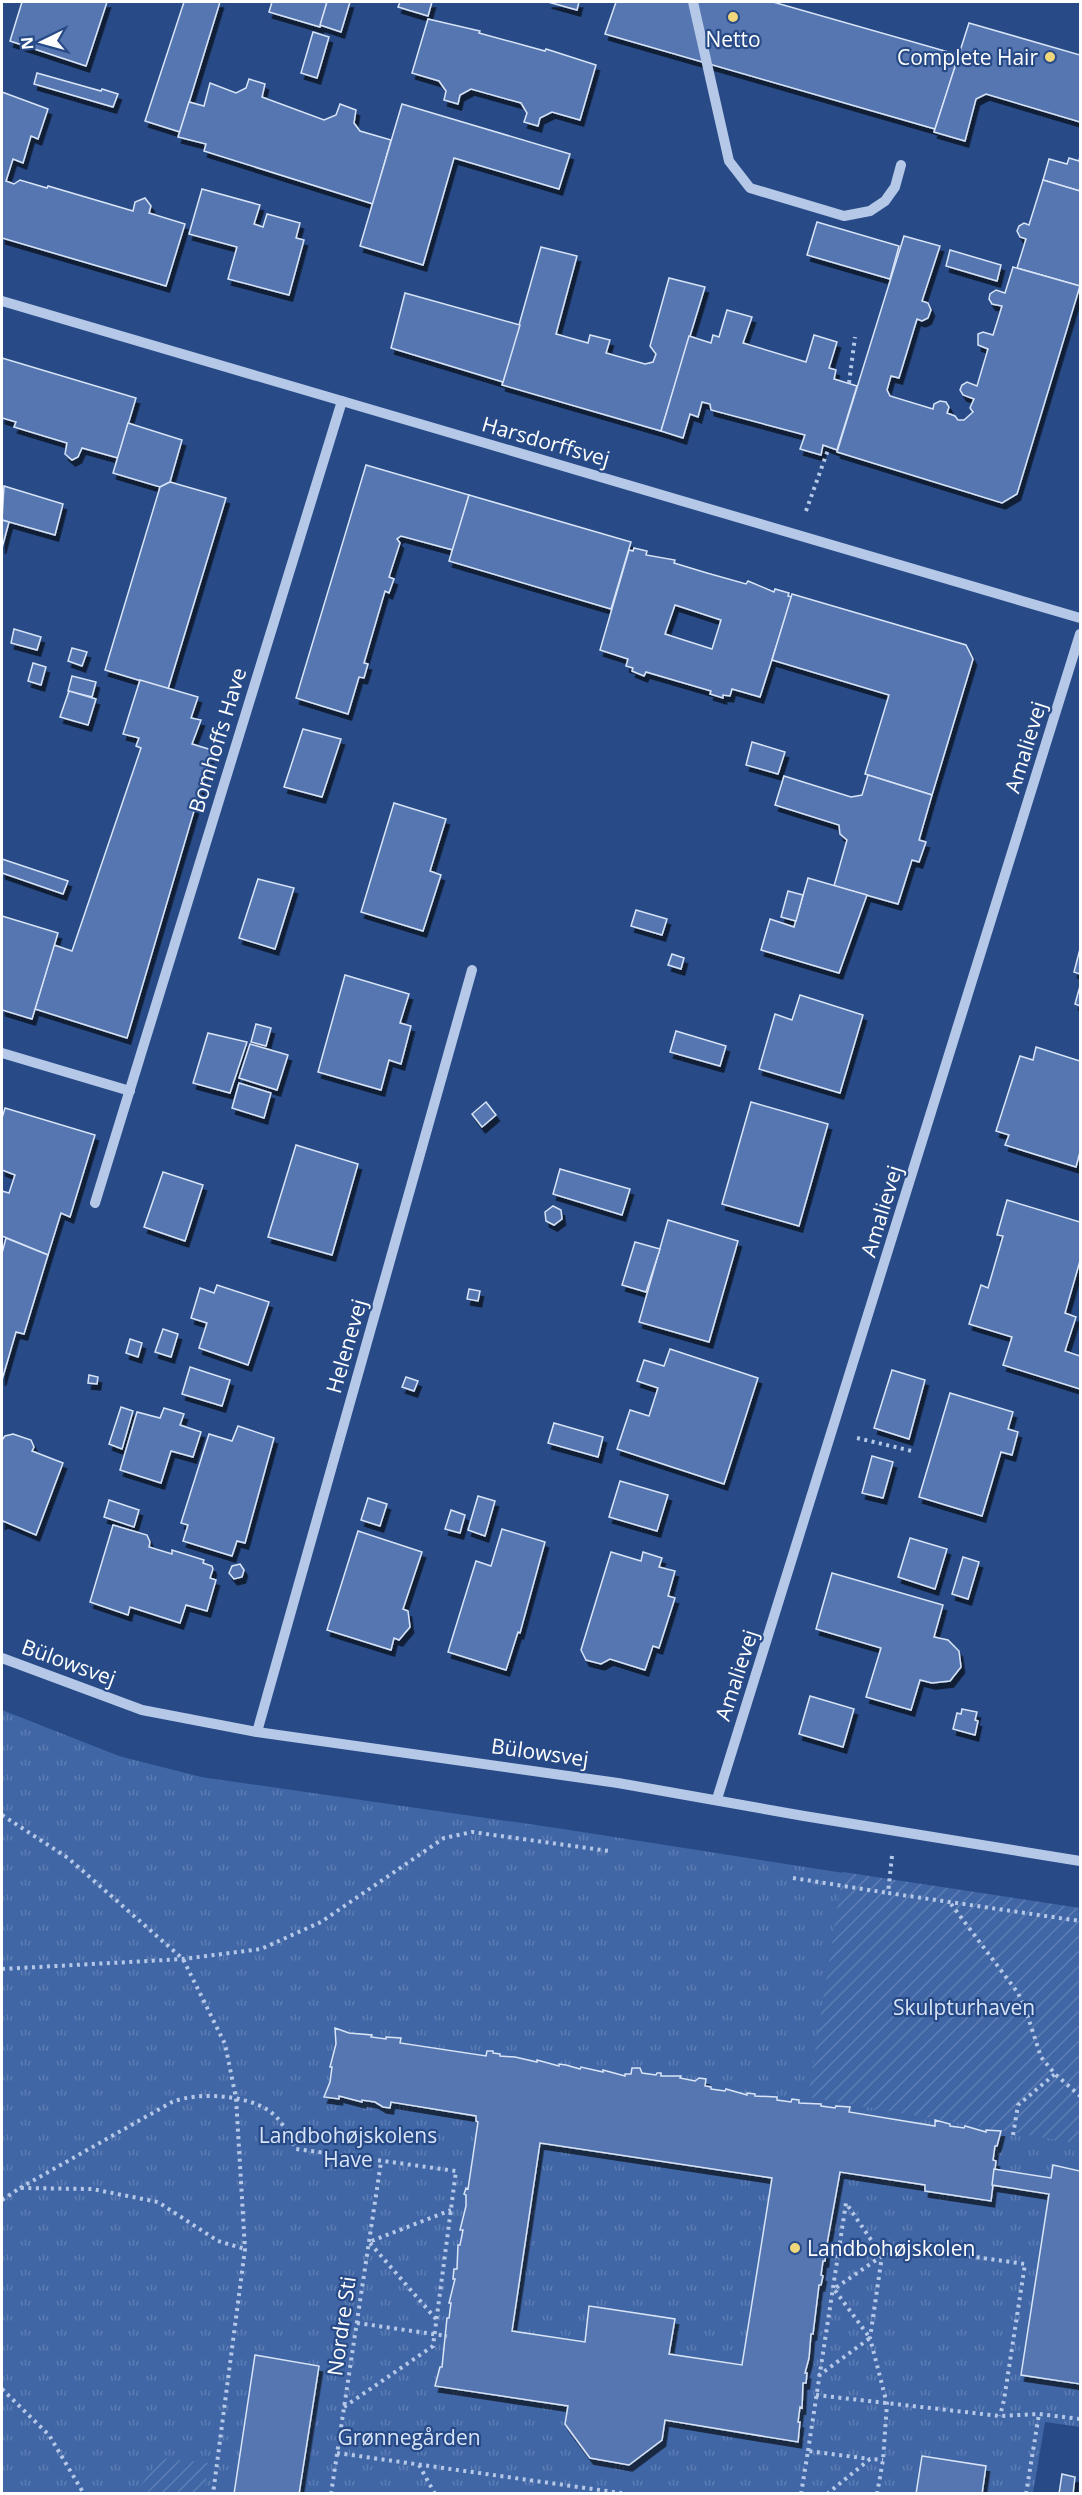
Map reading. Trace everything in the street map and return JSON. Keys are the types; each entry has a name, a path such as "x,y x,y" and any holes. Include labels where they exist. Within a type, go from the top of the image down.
{"street":[{"path":"693,2 729,161 750,188 844,216 870,211 885,201 895,187 901,165"},
{"name":"Harsdorffsvej","path":"2,301 1080,618"},
{"name":"Bomhoffs Have","path":"95,1203 342,401"},
{"name":"Amalievej","path":"717,1799 1080,634"},
{"name":"Helenevej","path":"257,1732 472,970"},
{"path":"2,1053 130,1091"},
{"name":"Bülowsvej","path":"2,1658 142,1710 257,1732 618,1783 1080,1862"}],"path":[{"path":"849,383 855,338"},
{"path":"798,535 829,447"},
{"path":"832,1433 912,1450"},
{"path":"2,1815 68,1858 183,1959 225,2044 236,2098 245,2249 213,2493"},
{"path":"2,1969 183,1959 261,1949 321,1922 444,1838 472,1832 609,1851"},
{"path":"888,1893 896,1832"},
{"path":"793,1878 1080,1921"},
{"path":"951,1903 1018,1993 1041,2057 1054,2074 1080,2096"},
{"path":"1013,2135 1018,2105 1054,2074"},
{"path":"2,2200 172,2102 188,2096 236,2098 261,2105 279,2119 296,2149 456,2171 433,2346 344,2407"},
{"name":"Nordre Sti","path":"331,2493 381,2162"},
{"path":"20,2188 92,2189 158,2202 218,2241 245,2249"},
{"path":"801,2493 819,2376 834,2289 846,2203 882,2256 870,2337 819,2376"},
{"path":"436,2320 369,2242 451,2210"},
{"path":"834,2289 882,2256 919,2249 1025,2264 1000,2416"},
{"path":"834,2289 870,2337 887,2404 883,2460 877,2493"},
{"path":"357,2323 447,2336"},
{"path":"2,2389 48,2435 84,2493"},
{"path":"816,2395 1000,2416 1039,2414 1080,2419"},
{"path":"1026,2493 1039,2414"},
{"path":"808,2451 883,2460"},
{"path":"337,2453 628,2493"},
{"path":"827,2493 870,2459"},
{"path":"419,2465 435,2493"}],"green space":[{"name":"Landbohøjskolens Have","path":"2,1710 119,1756 201,1777 563,1829 1080,1910 1080,2427 1045,2422 1033,2493 2,2493"},
{"name":"Skulpturhaven","path":"843,1872 1080,1908 1080,2144 808,2097"},
{"path":"161,2458 209,2463 204,2493 135,2493"}],"building":[{"path":"22,2 107,2 86,66 10,41"},
{"path":"184,2 220,2 180,132 145,121"},
{"path":"272,2 327,2 320,27 269,12"},
{"path":"327,2 350,2 341,32 320,25"},
{"path":"400,2 432,2 428,16 398,7"},
{"path":"548,2 579,2 577,10"},
{"path":"616,2 773,2 959,55 935,129 605,34"},
{"path":"428,19 480,31 479,33 545,51 546,49 596,65 580,120 552,112 540,118 538,126 524,122 527,113 521,103 471,89 460,95 458,104 444,100 446,91 439,81 412,73"},
{"path":"969,23 1080,55 1080,122 986,94 976,99 965,141 934,132"},
{"path":"313,32 329,37 317,78 301,73"},
{"path":"37,73 118,94 113,107 34,84"},
{"path":"249,79 265,84 262,97 324,120 336,115 340,104 356,110 354,123 360,131 391,140 373,204 204,151 206,144 178,137 189,102 204,106 210,83 236,93 246,88"},
{"path":"2,92 48,109 38,139 31,136 23,163 13,159 6,181 14,184 20,180 47,188 48,186 133,211 135,202 145,198 151,206 149,213 185,224 166,286 2,238"},
{"path":"402,104 570,154 559,189 454,158 423,265 360,246"},
{"path":"1080,156 1080,191 1043,180 1049,159 1067,164 1069,158 1079,161"},
{"path":"1043,180 1080,191 1080,286 1017,268 1026,239 1020,237 1017,231 1024,223 1029,225"},
{"path":"202,189 260,205 254,224 263,227 267,214 300,223 296,238 304,240 289,295 228,279 237,247 189,234"},
{"path":"817,222 899,246 890,279 807,255"},
{"path":"904,236 940,246 922,301 928,303 931,310 928,318 922,321 917,319 899,378 891,376 887,390 890,396 933,409 934,404 940,401 946,402 949,407 947,413 958,420 964,420 973,412 970,408 974,399 963,395 960,390 967,382 977,386 988,349 978,345 978,334 983,332 993,335 1002,306 992,304 989,299 990,294 996,290 1005,293 1013,267 1080,286 1017,494 1002,503 837,452"},
{"path":"541,247 577,256 556,334 588,343 590,335 610,340 606,353 645,364 653,362 656,354 650,346 669,278 705,287 661,431 502,385"},
{"path":"950,250 1001,265 997,281 946,266"},
{"path":"405,293 520,325 503,382 391,348"},
{"path":"727,310 752,317 743,343 806,362 814,335 837,342 829,368 836,370 834,379 857,386 837,450 823,445 821,455 800,449 805,435 711,410 710,404 702,402 698,417 690,414 683,438 661,431 689,336 711,343 713,335 719,337"},
{"path":"2,358 136,398 118,458 82,448 78,457 72,460 65,454 67,443 14,427 16,422 2,418"},
{"path":"128,423 182,440 170,482 160,487 113,473"},
{"path":"366,465 469,495 453,550 401,536 397,539 400,543 389,577 394,579 389,593 385,591 364,663 368,664 364,678 359,677 348,714 296,698"},
{"path":"170,482 226,498 168,689 105,670 160,487"},
{"path":"4,486 63,504 55,535 2,520"},
{"path":"469,495 631,542 611,609 449,561"},
{"path":"2,520 9,522 2,548"},
{"path":"634,548 647,551 646,555 675,560 674,563 746,584 748,581 774,592 775,589 789,593 788,596 792,597 760,697 732,689 730,696 723,695 723,698 710,694 711,691 646,672 644,676 626,666 628,659 600,650 629,550 633,551","holes":["675,605 721,620 712,649 665,634"]},
{"path":"792,594 966,645 973,659 932,795 865,774 889,695 772,660"},
{"path":"14,629 41,637 37,650 11,643"},
{"path":"72,648 87,652 82,666 68,661"},
{"path":"33,663 46,667 41,685 28,681"},
{"path":"72,676 96,682 92,697 68,691"},
{"path":"140,680 198,697 191,718 201,720 192,744 212,750 127,1038 35,1009 54,945 72,951 141,748 136,746 139,738 123,734"},
{"path":"69,691 96,699 88,725 60,717"},
{"path":"303,729 341,739 322,797 284,787"},
{"path":"752,742 785,752 778,774 746,765"},
{"path":"868,775 932,795 919,840 926,842 919,862 912,860 898,904 834,886 847,840 840,834 839,825 775,805 784,776 851,797 862,795"},
{"path":"394,803 446,819 430,871 441,875 423,931 361,912"},
{"path":"2,859 68,881 63,894 2,873"},
{"path":"808,878 867,895 839,973 761,950 770,919 794,927"},
{"path":"258,879 294,888 275,949 239,938"},
{"path":"788,891 803,895 796,921 781,917"},
{"path":"636,910 667,919 662,935 631,926"},
{"path":"2,916 58,933 32,1019 2,1010"},
{"path":"1080,949 1080,974 1074,972"},
{"path":"672,954 684,958 681,969 668,965"},
{"path":"345,975 409,994 400,1023 411,1026 401,1064 389,1060 381,1090 318,1072"},
{"path":"1080,986 1080,1006 1075,1004"},
{"path":"800,995 863,1015 840,1093 759,1069 775,1014 792,1020"},
{"path":"256,1024 271,1028 266,1046 251,1042"},
{"path":"676,1031 726,1046 720,1066 670,1052"},
{"path":"208,1033 247,1042 230,1093 193,1083"},
{"path":"250,1044 288,1055 277,1090 239,1078"},
{"path":"1036,1047 1080,1061 1080,1152 1076,1167 1005,1145 1009,1135 996,1131 1020,1056 1033,1060"},
{"path":"239,1083 271,1093 264,1118 232,1108"},
{"path":"486,1102 496,1115 482,1127 472,1114"},
{"path":"751,1102 828,1124 799,1226 722,1204"},
{"path":"5,1108 95,1135 70,1217 61,1213 48,1255 2,1236 2,1191 9,1193 15,1175 2,1170 2,1118"},
{"path":"296,1145 358,1164 332,1255 268,1237"},
{"path":"560,1169 630,1189 622,1215 553,1194"},
{"path":"163,1172 203,1185 185,1241 144,1227"},
{"path":"1007,1200 1080,1222 1080,1261 1065,1313 1076,1317 1065,1351 1080,1356 1080,1389 1003,1365 1012,1337 969,1324 981,1285 988,1288 1003,1236 997,1235"},
{"path":"553,1206 561,1210 562,1219 554,1225 546,1221 545,1212"},
{"path":"668,1220 738,1241 709,1342 639,1322"},
{"path":"6,1238 48,1255 24,1334 16,1332 2,1380 2,1253"},
{"path":"635,1242 660,1249 646,1292 622,1285"},
{"path":"217,1285 269,1302 248,1365 199,1348 207,1323 191,1318 200,1288 214,1293"},
{"path":"469,1289 480,1291 478,1301 467,1299"},
{"path":"163,1329 178,1334 171,1357 155,1352"},
{"path":"130,1339 142,1343 138,1357 126,1353"},
{"path":"670,1349 758,1378 724,1484 617,1449 630,1410 649,1416 658,1388 637,1381 644,1360 664,1366"},
{"path":"190,1367 230,1380 222,1406 182,1394"},
{"path":"892,1370 925,1380 909,1439 874,1428"},
{"path":"89,1375 98,1377 97,1384 88,1383"},
{"path":"406,1377 418,1381 414,1391 402,1387"},
{"path":"950,1393 1013,1412 1008,1429 1018,1432 1012,1455 1001,1452 982,1516 919,1497"},
{"path":"121,1407 133,1411 122,1449 109,1444"},
{"path":"164,1408 184,1414 180,1425 201,1432 193,1457 171,1451 161,1483 120,1470 137,1412 160,1418"},
{"path":"554,1423 603,1437 598,1457 548,1443"},
{"path":"238,1426 274,1438 245,1543 237,1541 232,1556 183,1541 188,1525 181,1523 209,1434 232,1441"},
{"path":"13,1434 31,1440 34,1447 32,1451 63,1463 36,1535 3,1521 2,1524 2,1440 5,1436"},
{"path":"872,1456 893,1462 883,1498 862,1493"},
{"path":"620,1481 668,1495 657,1531 609,1517"},
{"path":"478,1496 495,1501 485,1536 468,1530"},
{"path":"368,1498 387,1504 380,1526 361,1520"},
{"path":"109,1500 139,1510 134,1527 104,1517"},
{"path":"451,1510 465,1515 460,1533 445,1529"},
{"path":"113,1525 147,1535 150,1542 149,1547 172,1554 172,1550 204,1560 203,1563 212,1566 210,1578 216,1580 207,1611 186,1605 180,1623 130,1607 128,1615 90,1602"},
{"path":"502,1529 545,1542 520,1633 518,1632 506,1670 448,1652 476,1561 491,1566"},
{"path":"358,1531 422,1552 403,1609 408,1611 410,1627 399,1640 394,1638 391,1650 327,1630"},
{"path":"910,1538 947,1549 935,1589 898,1577"},
{"path":"611,1552 641,1561 643,1552 662,1558 659,1567 675,1571 668,1596 675,1598 659,1648 653,1646 645,1670 610,1659 601,1664 586,1660 581,1650"},
{"path":"963,1557 979,1562 968,1599 952,1594"},
{"path":"240,1564 244,1570 242,1577 234,1579 229,1573 232,1566"},
{"path":"832,1573 943,1605 934,1637 948,1640 959,1651 961,1667 950,1681 932,1683 920,1680 911,1710 866,1697 881,1648 816,1629"},
{"path":"810,1696 854,1709 843,1747 799,1734"},
{"path":"962,1709 977,1712 975,1735 953,1729 957,1713 961,1714"},
{"name":"Landbohøjskolen","path":"335,2028 349,2033 372,2035 371,2037 401,2038 400,2043 486,2056 487,2051 493,2051 500,2056 537,2062 537,2060 580,2069 581,2067 603,2072 603,2070 625,2076 625,2074 631,2074 632,2068 640,2068 642,2073 681,2076 680,2078 695,2081 699,2078 706,2079 705,2086 711,2089 725,2091 726,2089 747,2095 747,2093 755,2094 755,2096 777,2097 777,2100 791,2102 792,2099 799,2100 799,2103 821,2104 821,2106 835,2108 836,2106 850,2107 849,2112 935,2126 935,2120 950,2124 950,2126 964,2128 965,2126 986,2132 986,2130 1001,2131 993,2160 996,2161 991,2201 925,2191 925,2185 840,2172 827,2244 828,2250 826,2250 825,2261 823,2261 821,2275 823,2276 821,2285 819,2285 813,2334 811,2334 805,2373 807,2373 806,2383 803,2383 798,2442 665,2420 662,2440 629,2465 590,2458 565,2424 568,2406 435,2386 440,2367 442,2367 447,2318 449,2318 451,2303 449,2303 455,2279 453,2279 454,2269 457,2269 458,2245 460,2245 463,2230 460,2230 466,2206 466,2195 464,2194 466,2188 468,2189 478,2122 476,2116 391,2102 390,2108 375,2102 362,2100 362,2102 339,2096 339,2099 324,2097 330,2082 332,2067 330,2067 336,2044","holes":["540,2143 772,2178 742,2365 669,2354 675,2319 596,2307 589,2306 585,2342 512,2331"]},
{"path":"1053,2165 1080,2171 1080,2384 1021,2375 1049,2194 992,2185 994,2169 1051,2178"},
{"path":"255,2355 319,2366 299,2494 234,2494"},
{"path":"922,2456 986,2466 982,2494 916,2494"},
{"path":"1062,2474 1075,2477 1073,2494 1059,2494"}],"place":[{"name":"Netto","path":"733,17"},
{"name":"Complete Hair","path":"1050,57"},
{"name":"Landbohøjskolen","path":"795,2248"}],"park label":[{"name":"Grønnegården","path":"409,2437"}]}
